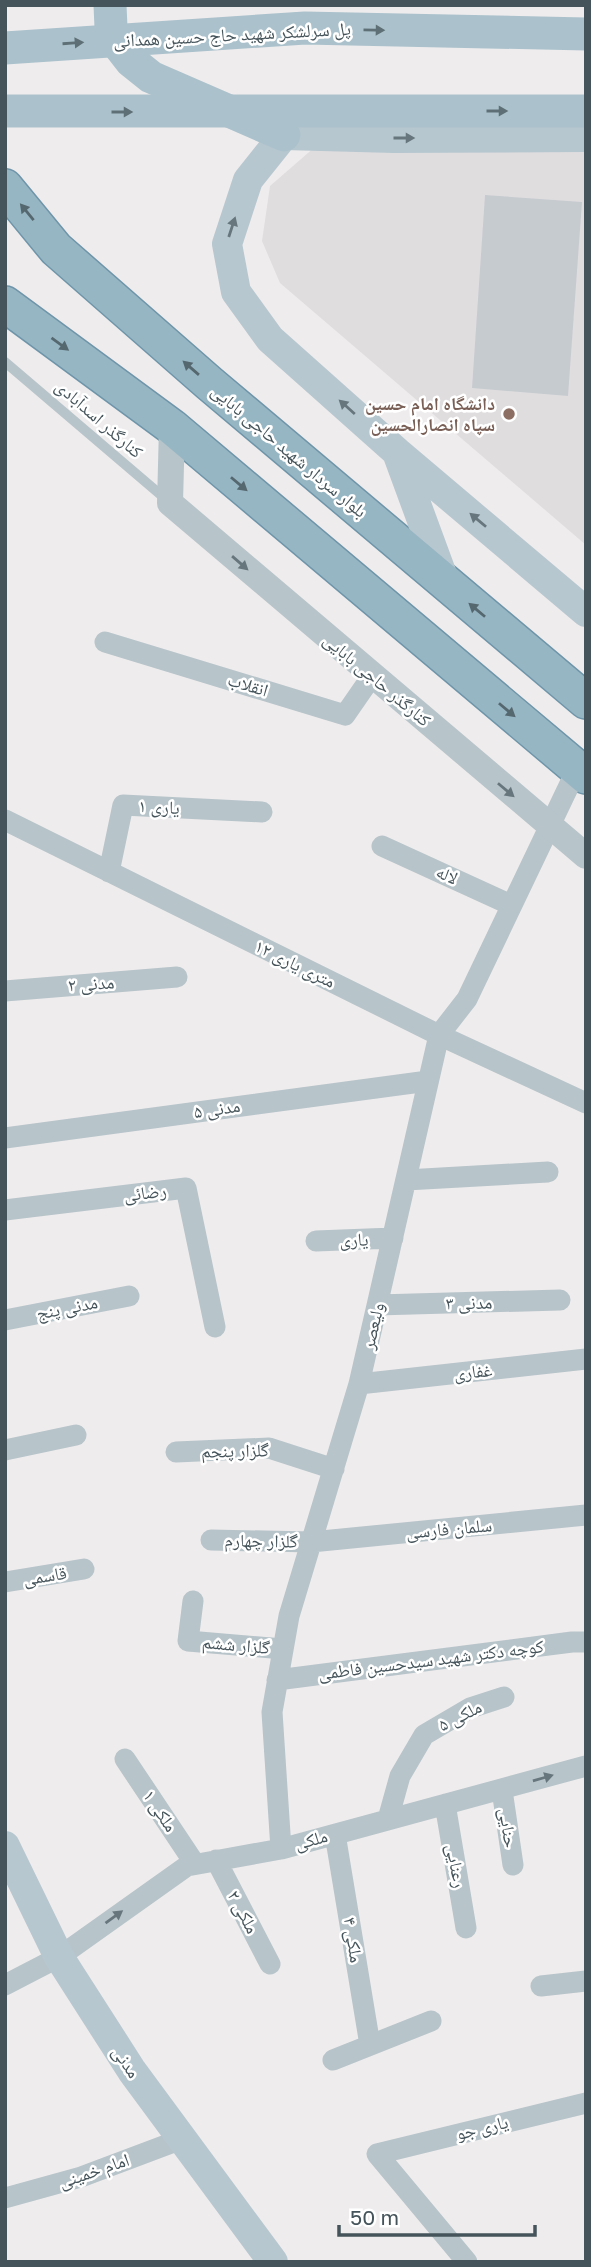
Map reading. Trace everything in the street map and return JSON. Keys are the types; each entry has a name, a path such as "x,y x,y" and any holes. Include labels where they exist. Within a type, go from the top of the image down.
{"highway":[{"name":"بلوار سردار شهید حاجی بابایی","path":"5,187 56,249 209,383 586,701"},
{"path":"5,304 172,427 581,772"},
{"path":"475,683 514,641"}],"main road":[{"path":"110,5 111,28 117,43 131,61 150,77 284,135 447,139 586,137"},
{"name":"پل سرلشکر شهید حاج حسین همدانی","path":"5,48 305,28 586,34"},
{"path":"5,111 586,111"},
{"path":"284,135 248,180 227,244 236,292 270,339 398,453 586,612"},
{"path":"398,453 445,583"},
{"name":"مدنی","path":"5,1846 59,1957 132,2071 263,2258"}],"street":[{"path":"170,503 172,427"},
{"name":"کنارگذر حاجی بابایی","path":"170,503 586,856"},
{"name":"انقلاب","path":"105,642 345,715 372,676"},
{"name":"ولیعصر","path":"281,1849 272,1713 289,1616 359,1384 439,1035 467,999 549,826 581,772"},
{"name":"یاری ۱","path":"109,872 123,806 262,812"},
{"name":"۱۲ متری یاری","path":"5,820 439,1035 586,1103"},
{"name":"لاله","path":"382,846 511,905"},
{"name":"مدنی ۲","path":"5,991 177,977"},
{"name":"مدنی ۵","path":"5,1138 428,1081"},
{"path":"406,1180 548,1172"},
{"name":"رضائی","path":"5,1210 186,1188 215,1327"},
{"name":"یاری","path":"316,1241 393,1238"},
{"name":"مدنی پنج","path":"5,1320 129,1296"},
{"name":"مدنی ۳","path":"377,1305 561,1300"},
{"name":"غفاری","path":"359,1384 586,1359"},
{"path":"5,1450 76,1435"},
{"name":"گلزار پنجم","path":"176,1452 269,1448 334,1469"},
{"name":"سلمان فارسی","path":"311,1542 586,1515"},
{"name":"گلزار چهارم","path":"211,1540 311,1542"},
{"name":"قاسمی","path":"5,1583 84,1569"},
{"name":"گلزار ششم","path":"192,1601 188,1641 283,1648"},
{"name":"کوچه دکتر شهید سیدحسین فاطمی","path":"277,1680 586,1642"},
{"name":"ملکی ۵","path":"388,1819 400,1776 424,1735 470,1708 505,1697"},
{"name":"ملکی ۱","path":"125,1759 205,1862"},
{"name":"ملکی","path":"5,1985 59,1957 187,1866 281,1849 586,1766"},
{"name":"حنایی","path":"502,1790 513,1865"},
{"name":"رعنایی","path":"445,1804 466,1928"},
{"name":"ملکی ۴","path":"335,1834 370,2045"},
{"name":"ملکی ۲","path":"205,1862 270,1964"},
{"path":"541,1986 586,1981"},
{"path":"333,2060 431,2021"},
{"name":"یاری جو","path":"467,2262 377,2154 586,2103"},
{"name":"امام خمینی","path":"5,2198 81,2177 182,2139"}],"lane":[{"name":"کنارگذر اسدآبادی","path":"5,362 170,503"}],"shaded area":[{"name":"دانشگاه امام حسین سپاه انصارالحسین","path":"316,146 586,148 586,545 280,283 262,241 270,186"}],"building":[{"path":"485,195 582,202 568,396 472,388"}],"place":[{"name":"دانشگاه امام حسین سپاه انصارالحسین","path":"509,414"}]}
